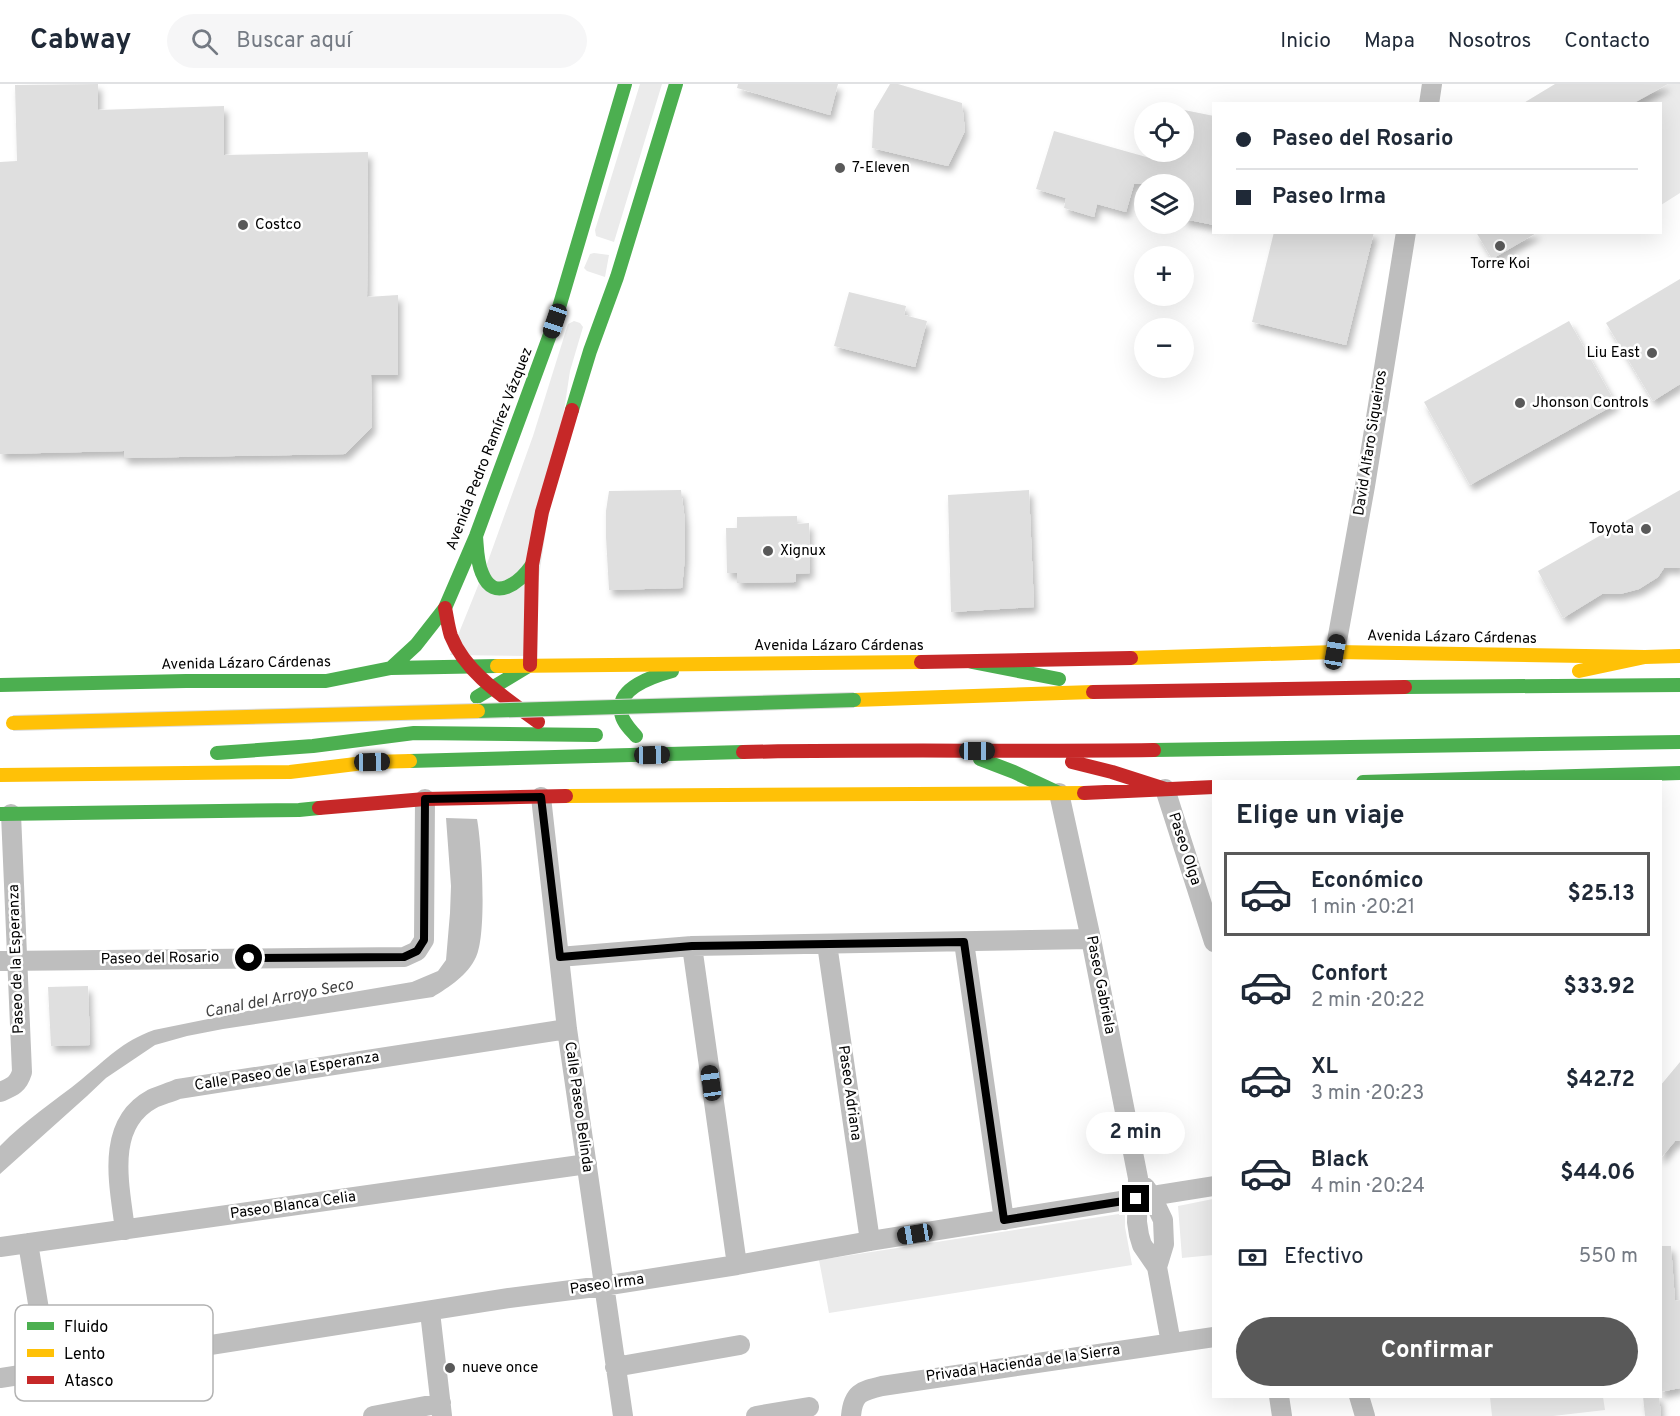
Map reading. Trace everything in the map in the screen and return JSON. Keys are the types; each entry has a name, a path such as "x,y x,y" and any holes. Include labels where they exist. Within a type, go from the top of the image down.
{"main road":[{"name":"Avenida Pedro Ramírez Vázquez","path":"391,668 416,645 445,608 476,536 538,369 566,303 625,84"},
{"path":"669,103 671,84"},
{"path":"478,734 498,720 514,704 523,687 530,665 532,565 542,512 590,351 617,277 676,84"},
{"path":"588,315 592,322 590,351"},
{"path":"476,536 481,571 493,587 499,589 512,586 525,576 532,565"},
{"path":"445,608 452,638 473,667 514,704 553,734"},
{"name":"Avenida Lázaro Cárdenas","path":"0,685 198,681 335,690 391,668 530,665 972,662 1335,652 1680,656"},
{"path":"1514,685 1645,657"},
{"path":"972,662 1123,691"},
{"path":"204,753 313,746 414,734 641,736 625,726 620,712 623,697 628,690 649,678 706,663"},
{"path":"414,734 530,665"},
{"path":"7,723 211,719 1123,691 1680,685"},
{"path":"313,746 339,726 344,715 335,690"},
{"path":"790,738 839,750"},
{"path":"0,775 290,772 372,762 839,750 1033,752 1680,742"},
{"path":"958,751 1014,772 1059,793"},
{"path":"1033,752 1112,772 1165,789"},
{"path":"56,774 80,760"},
{"path":"1433,780 1680,773"},
{"path":"6,814 299,810 425,799 613,795 1059,793 1212,787"}],"street":[{"path":"1429,102 1432,84"},
{"name":"David Alfaro Siqueiros","path":"1335,652 1365,486 1406,234"},
{"name":"Paseo Olga","path":"1165,789 1212,936"},
{"name":"Paseo Gabriela","path":"1059,793 1144,1198 1137,1222 1139,1235 1142,1245 1157,1267 1171,1342"},
{"name":"Calle Paseo Belinda","path":"541,797 567,1029 623,1416"},
{"name":"Paseo del Rosario","path":"9,961 404,957 417,951 424,940 425,799"},
{"name":"Paseo de la Esperanza","path":"0,1092 19,1082 22,1072 9,961 6,814"},
{"path":"560,957 692,946 1091,939"},
{"path":"964,942 1004,1220"},
{"name":"Paseo Adriana","path":"827,944 870,1241"},
{"path":"692,946 737,1265"},
{"name":"Calle Paseo de la Esperanza","path":"125,1230 117,1159 120,1142 136,1111 151,1100 178,1089 567,1029"},
{"name":"Paseo Blanca Celia","path":"0,1247 587,1164"},
{"name":"Paseo Irma","path":"213,1345 509,1298 737,1265 870,1241 1212,1186"},
{"path":"28,1243 38,1305"},
{"path":"373,1416 441,1409 430,1312"},
{"name":"Privada Hacienda de la Sierra","path":"851,1416 854,1399 859,1393 882,1386 1212,1337"},
{"path":"615,1367 740,1345"},
{"name":"Paseo Irma","path":"0,1378 15,1376"},
{"path":"1279,1398 1282,1416"},
{"path":"1360,1398 1365,1416"},
{"path":"756,1416 809,1407"}],"shaded area":[{"path":"640,84 662,84 614,242 596,236 595,230"},
{"path":"1668,84 1680,84 1680,193 1662,204 1662,102 1636,102"},
{"path":"590,254 609,255 605,277 584,268"},
{"path":"574,321 583,327 570,371 527,656 450,655 488,561 533,436 568,324"},
{"path":"446,818 477,819 480,849 482,930 473,963 457,980 433,997 223,1029 155,1045 106,1078 0,1174 0,1146 115,1051 142,1035 154,1030 277,1005 412,982 438,971 446,960 450,913 451,886"},
{"path":"1212,1199 1212,1255 1182,1258 1178,1206"},
{"path":"1125,1213 1125,1227 1132,1265 829,1313 819,1260"},
{"path":"1490,1398 1603,1398 1605,1410 1553,1416 1492,1416"}],"building":[{"name":"Costco","path":"98,84 98,110 224,106 224,155 368,152 367,297 398,295 398,375 371,375 372,427 345,454 124,458 124,451 0,454 0,162 17,161 15,85"},
{"path":"738,84 838,84 830,115 737,88"},
{"path":"890,84 898,84 962,103 965,131 948,166 872,148 874,111"},
{"path":"1555,84 1668,84 1636,102 1525,102"},
{"path":"1194,112 1212,116 1212,225 1194,221 1194,174 1134,174 1134,184 1126,212 1097,204 1094,217 1064,208 1066,198 1036,189 1054,131 1134,154 1134,162 1194,162"},
{"path":"1274,234 1374,234 1346,345 1252,322"},
{"name":"Torre Koi","path":"1477,234 1535,234 1492,259"},
{"name":"Liu East","path":"1680,279 1680,384 1653,401 1606,323"},
{"path":"849,292 906,306 904,315 927,321 915,367 834,346"},
{"name":"Jhonson Controls","path":"1569,321 1616,404 1470,485 1424,402"},
{"path":"681,490 685,521 682,588 609,590 606,511 609,491"},
{"path":"1029,490 1034,607 951,612 948,495"},
{"name":"Toyota","path":"1680,490 1680,568 1664,568 1658,577 1639,589 1620,594 1602,594 1563,618 1538,571"},
{"name":"Xignux","path":"797,516 797,524 809,523 810,573 796,574 796,582 737,583 737,573 727,573 726,528 737,528 737,517"},
{"path":"88,986 90,1045 51,1046 48,987"},
{"path":"1680,1062 1680,1141 1675,1141 1662,1157 1662,1084"},
{"path":"1662,1246 1671,1246 1675,1301 1680,1300 1680,1388 1662,1392"},
{"path":"1643,1398 1659,1398 1661,1416 1645,1416"}],"traffic: fast":[{"path":"391,668 416,645 445,608 476,536 555,321 625,84"},
{"path":"572,410 590,351 617,277 676,84"},
{"path":"476,536 480,569 487,582 493,587 500,589 507,587 521,578 532,565"},
{"path":"972,662 1059,679"},
{"path":"477,697 530,665"},
{"path":"0,685 326,681 391,668 497,666"},
{"path":"636,736 623,719 621,703 631,689 638,684 672,671"},
{"path":"1405,687 1680,685"},
{"path":"478,711 854,700"},
{"path":"217,753 313,746 414,733 596,735"},
{"path":"1154,750 1680,742"},
{"path":"410,761 743,752"},
{"path":"980,759 1059,793"},
{"path":"1433,780 1680,773"},
{"path":"0,814 319,808"}],"traffic: slow":[{"path":"1131,658 1335,652 1680,656"},
{"path":"1579,671 1645,657"},
{"path":"497,666 921,662"},
{"path":"854,700 1093,692"},
{"path":"13,723 478,711"},
{"path":"0,775 290,772 372,762 410,761"},
{"path":"566,796 1084,793"}],"traffic: jam":[{"path":"530,665 532,565 542,512 572,410"},
{"path":"445,608 451,636 467,662 488,685 538,722"},
{"path":"921,662 1131,658"},
{"path":"1093,692 1405,687"},
{"path":"743,752 1154,750"},
{"path":"1072,762 1165,789"},
{"path":"1084,793 1212,787"},
{"path":"319,808 425,799 566,796"}],"place":[{"name":"7-Eleven","path":"840,168"},
{"name":"Costco","path":"243,225"},
{"name":"Torre Koi","path":"1500,246"},
{"name":"Liu East","path":"1652,353"},
{"name":"Jhonson Controls","path":"1520,403"},
{"name":"Toyota","path":"1646,529"},
{"name":"Xignux","path":"768,551"},
{"name":"nueve once","path":"450,1368"}],"route":[{"path":"249,958 404,957 417,951 424,940 425,799 541,797 560,957 692,946 964,942 1004,1220 1136,1199"}],"water label":[{"name":"Canal del Arroyo Seco","path":"279,999"}]}
